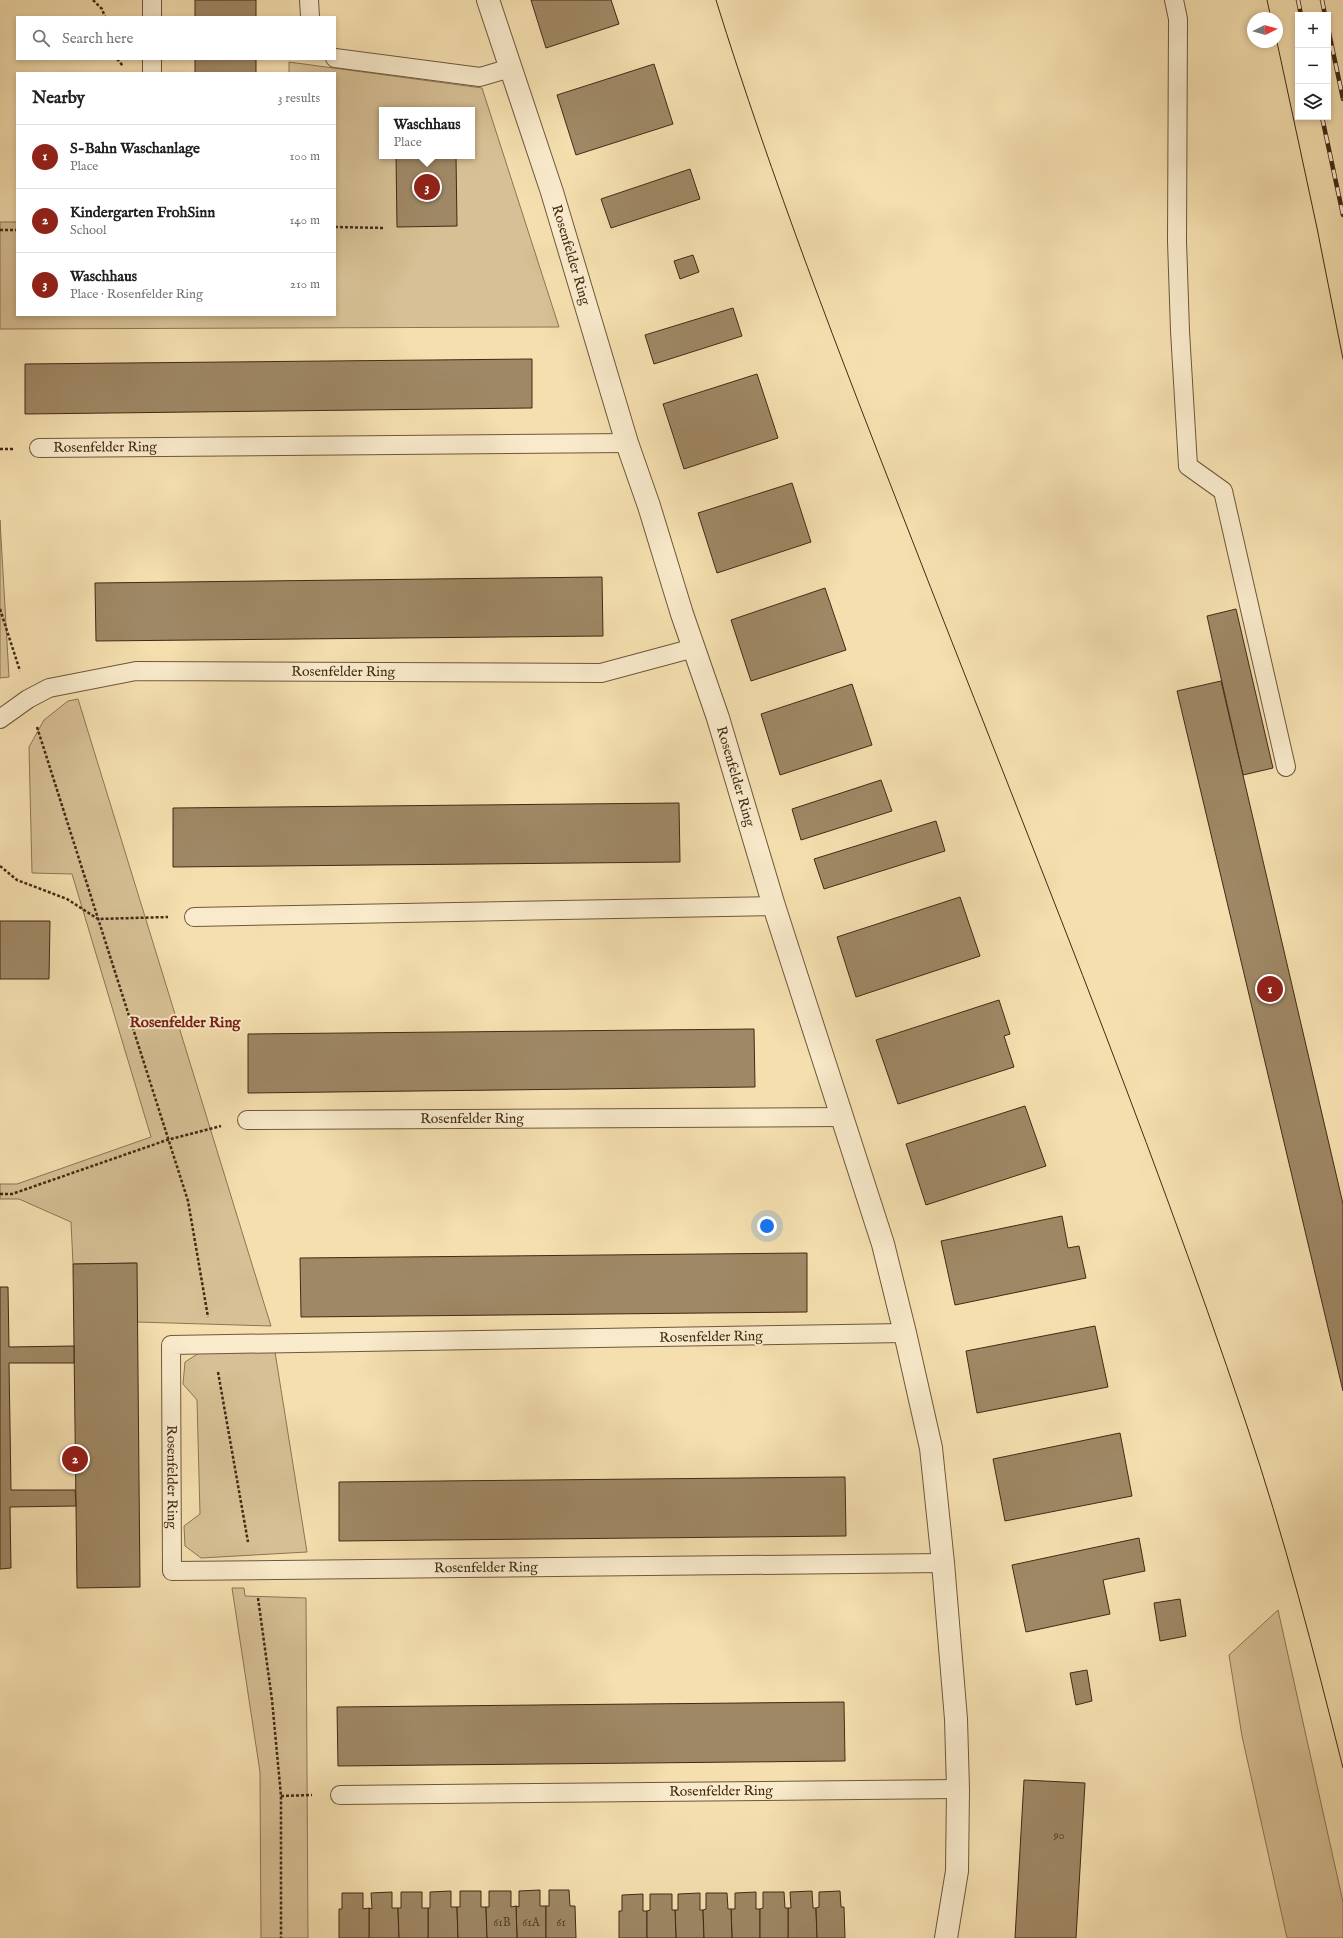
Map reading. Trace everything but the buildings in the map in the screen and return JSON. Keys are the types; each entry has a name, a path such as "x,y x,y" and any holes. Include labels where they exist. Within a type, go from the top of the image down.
{"street":[{"name":"Rosenfelder Ring","path":"488,0 552,192 627,443 718,718 774,906 883,1244 905,1333 932,1448 956,1719 958,1789 956,1871 946,1938"}],"lane":[{"path":"152,0 152,16"},
{"path":"309,0 310,16"},
{"path":"1174,0 1178,19 1177,241 1180,331 1188,466 1223,491 1286,767"},
{"path":"336,58 480,77 510,68"},
{"path":"152,60 152,72"},
{"name":"Rosenfelder Ring","path":"39,448 627,443"},
{"name":"Rosenfelder Ring","path":"0,719 28,698 49,688 136,671 601,673 694,648"},
{"path":"194,917 774,906"},
{"name":"Rosenfelder Ring","path":"247,1120 842,1116"},
{"name":"Rosenfelder Ring","path":"905,1333 213,1343 171,1345 172,1571 943,1563"},
{"name":"Rosenfelder Ring","path":"340,1795 958,1789"}],"path":[{"path":"93,0 102,9 105,16"},
{"path":"336,227 385,228"},
{"path":"0,230 16,230"},
{"path":"0,609 167,1140 188,1201 267,1654 281,1796 281,1938"},
{"path":"0,866 17,880 66,898 98,919 194,917"},
{"path":"0,1194 12,1194 167,1140 247,1120"},
{"path":"281,1796 340,1795"}],"shaded area":[{"path":"289,62 482,88 559,327 0,329 0,222 16,222 16,316 336,316 336,72 289,72"},
{"path":"0,520 9,677 0,678"},
{"path":"78,699 271,1326 137,1322 136,1263 73,1264 71,1222 19,1199 0,1199 0,1184 17,1184 151,1137 72,874 32,873 29,747 44,720 68,701"},
{"path":"275,1352 307,1552 201,1558 185,1546 184,1526 200,1514 197,1400 183,1384 185,1362 199,1353"},
{"path":"232,1588 244,1588 245,1596 306,1598 308,1938 261,1938 260,1772"},
{"path":"1278,1610 1343,1902 1343,1938 1287,1938 1242,1736 1229,1655"}],"tram line":[{"path":"716,0 783,201 832,334 1083,976 1167,1198 1207,1310 1246,1423 1286,1551 1343,1768"},
{"path":"1267,0 1270,12"},
{"path":"1278,48 1317,228 1343,359"}],"railway":[{"path":"1298,0 1300,12"},
{"path":"1322,0 1324,12"},
{"path":"1331,42 1343,99"},
{"path":"1323,120 1343,215"}],"place":[{"name":"Waschhaus","path":"427,187"},
{"name":"S-Bahn Waschanlage","path":"1270,989"},
{"name":"Kindergarten FrohSinn","path":"75,1459"}],"district":[{"name":"Rosenfelder Ring","path":"185,1022"}]}
